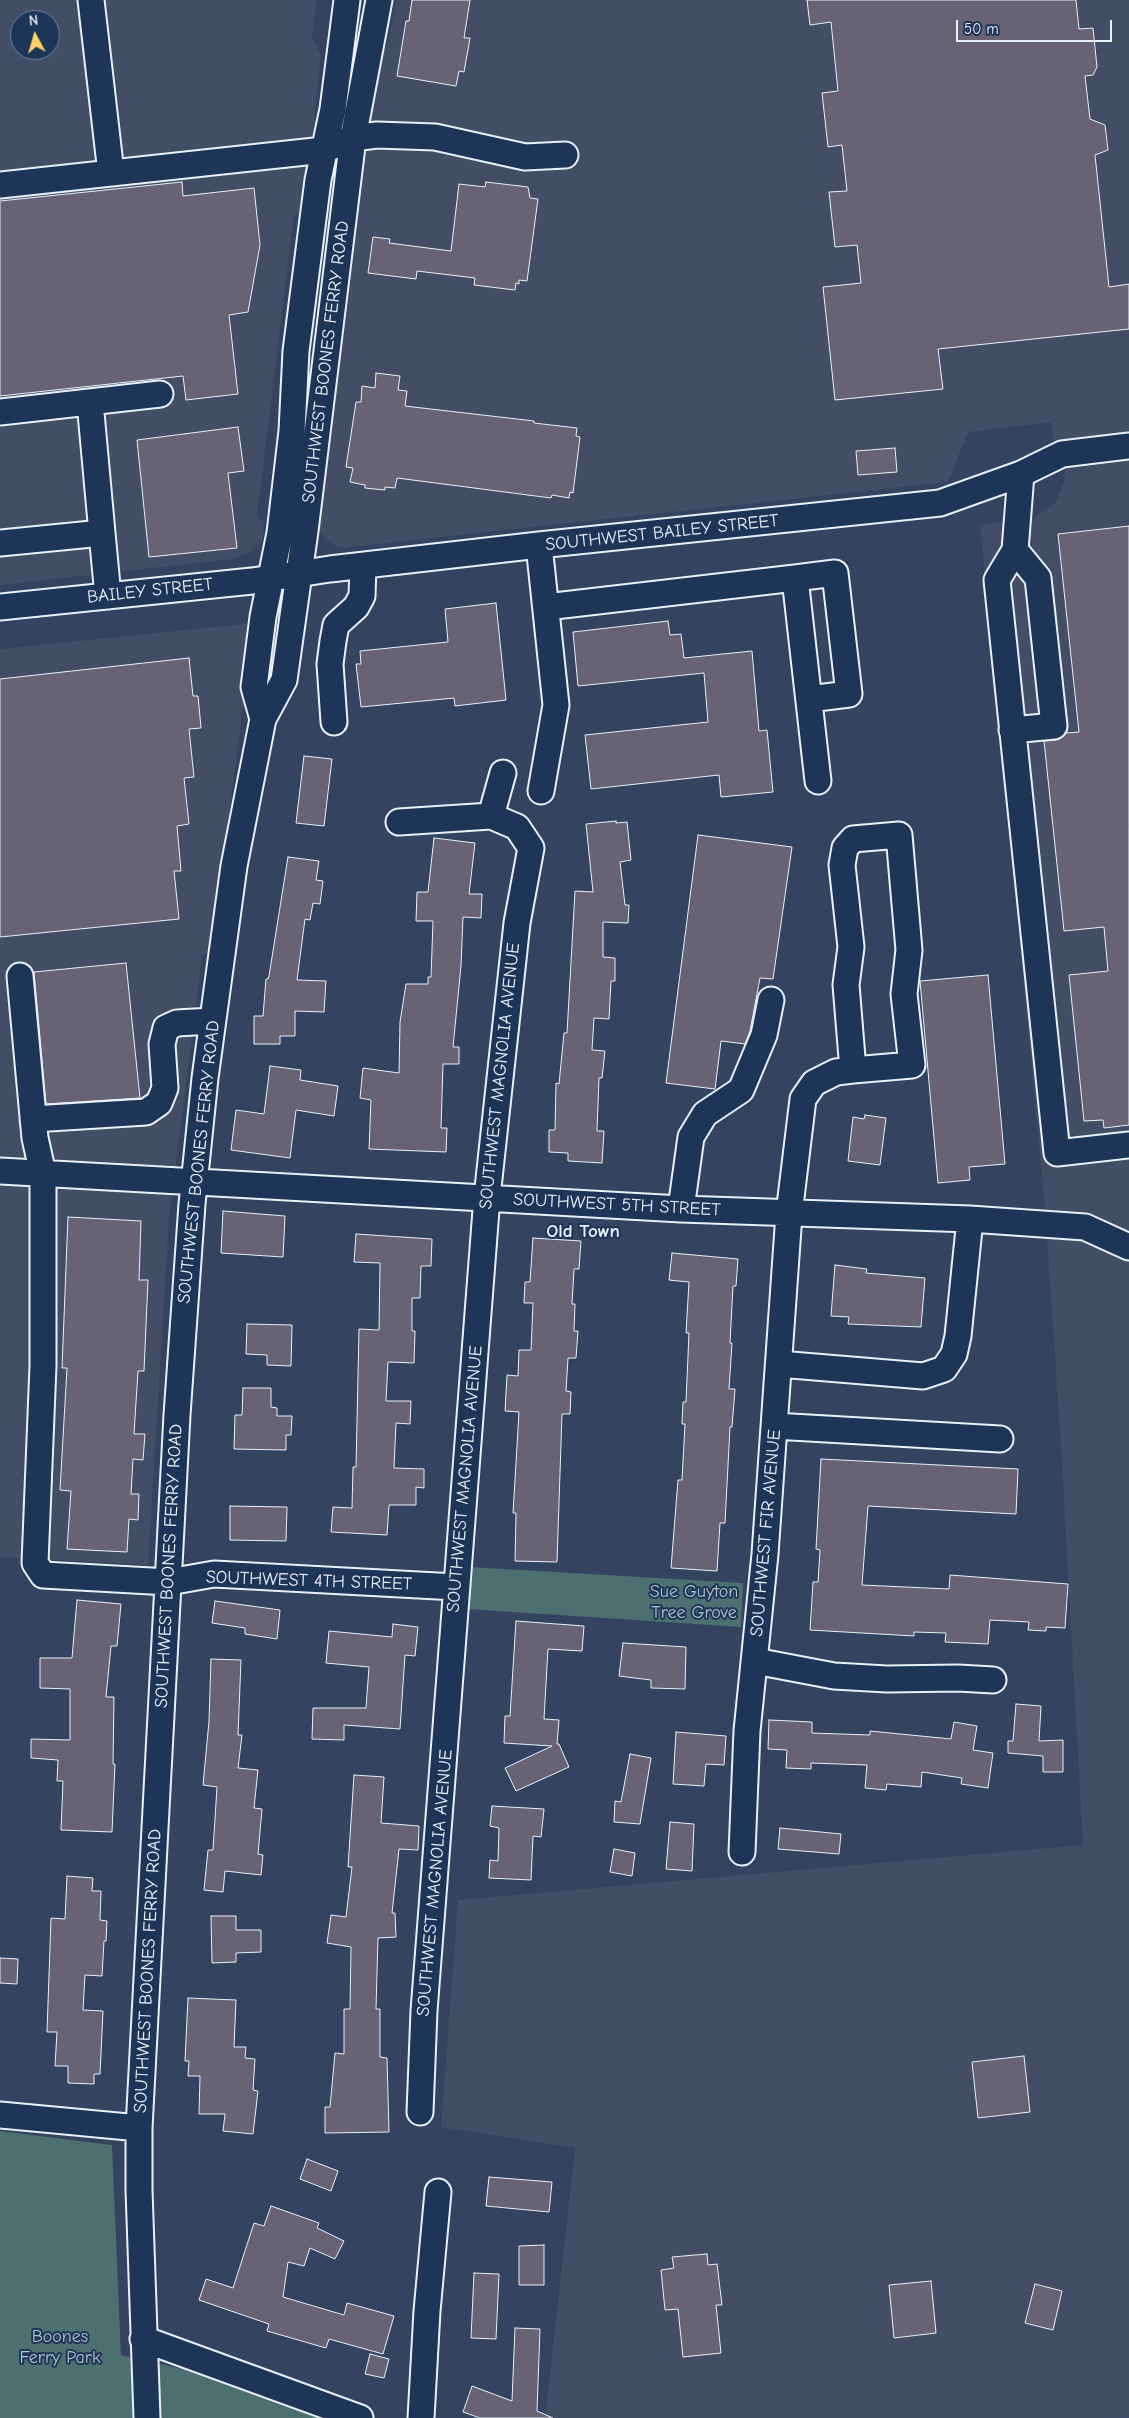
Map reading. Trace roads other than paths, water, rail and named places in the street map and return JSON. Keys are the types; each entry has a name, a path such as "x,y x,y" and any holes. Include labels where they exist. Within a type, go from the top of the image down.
{"street":[{"path":"91,0 111,173"},
{"name":"SOUTHWEST BOONES FERRY ROAD","path":"263,719 254,687 271,578 280,534 292,431 296,351 318,177 333,108 347,0"},
{"name":"SOUTHWEST BOONES FERRY ROAD","path":"146,2418 139,2128 177,1415 194,1181 212,1020 234,866 263,719 284,680 353,138 379,0"},
{"path":"0,185 324,150 353,138 378,135 435,137 525,157 566,155"},
{"path":"0,412 160,394"},
{"path":"90,402 108,596"},
{"name":"SOUTHWEST BAILEY STREET","path":"299,574 539,545 940,503 1021,474 1062,454 1129,446"},
{"path":"1021,474 1015,550 997,580 1057,1153 1129,1145"},
{"path":"0,543 102,533"},
{"path":"539,545 556,705 541,791"},
{"path":"1012,730 1054,726 1038,578 1015,550"},
{"path":"334,722 330,664 333,641 336,625 356,607 362,596 363,566"},
{"path":"546,607 836,573 849,694 809,699"},
{"name":"BAILEY STREET","path":"0,607 299,574"},
{"path":"795,578 818,781"},
{"path":"398,822 491,816 503,773"},
{"name":"SOUTHWEST MAGNOLIA AVENUE","path":"420,2112 424,2011 487,1197 517,923 531,848 517,827 491,816"},
{"name":"SOUTHWEST FIR AVENUE","path":"742,1852 747,1731 755,1662 789,1214 803,1099 814,1083 836,1072 912,1065 904,994 909,950 899,835 854,839 845,848 842,865 851,947 846,985 854,1070"},
{"path":"20,976 33,1119 42,1174"},
{"path":"681,1209 691,1137 705,1114 741,1090 764,1035 771,1000"},
{"path":"33,1119 146,1112 159,1103 165,1088 162,1044 166,1028 177,1022 212,1020"},
{"name":"SOUTHWEST 5TH STREET","path":"0,1171 681,1209 970,1219 1085,1227 1129,1246"},
{"name":"SOUTHWEST 4TH STREET","path":"42,1174 43,1366 35,1563 43,1575 169,1582 214,1574 456,1587"},
{"path":"779,1364 924,1376 944,1368 954,1354 958,1336 970,1219"},
{"path":"774,1426 1000,1439"},
{"path":"755,1662 834,1676 887,1679 958,1678 993,1680"},
{"path":"0,2115 139,2128"},
{"path":"421,2418 427,2311 438,2192"},
{"path":"143,2339 360,2418"}],"district":[{"name":"Old Town","path":"583,1232"}],"park label":[{"name":"Sue Guyton Tree Grove","path":"694,1602"},
{"name":"Boones Ferry Park","path":"60,2347"}]}
